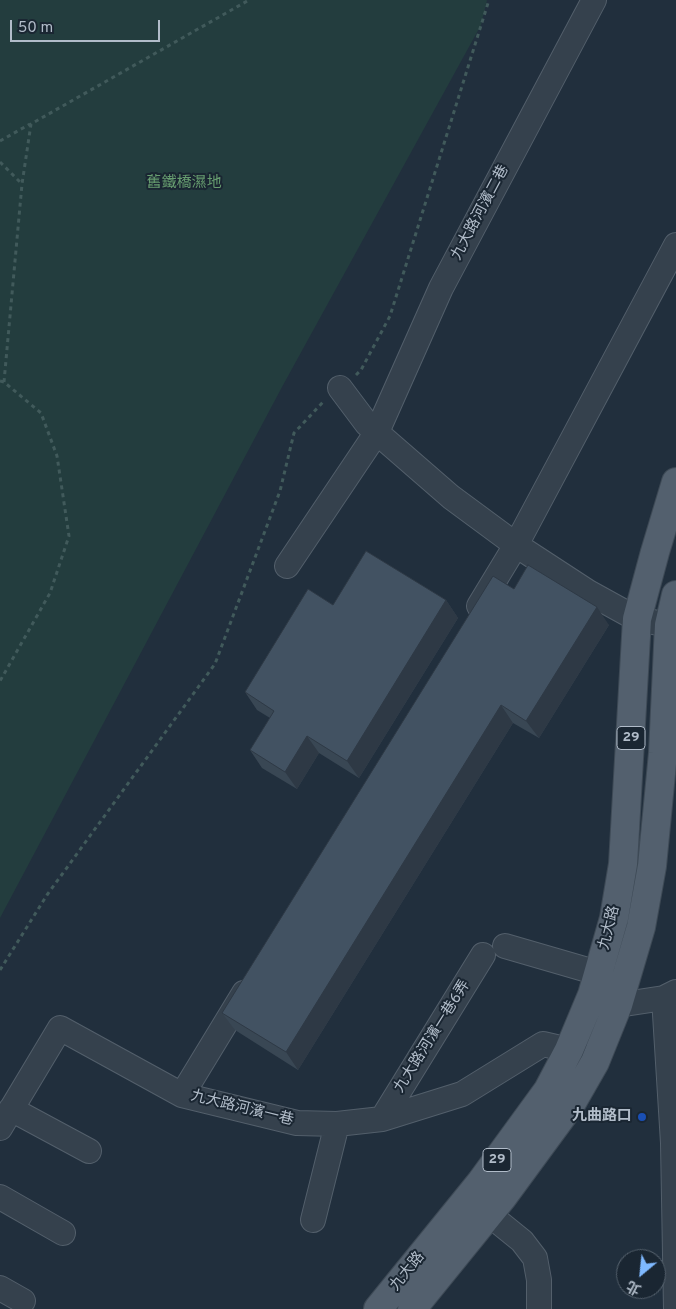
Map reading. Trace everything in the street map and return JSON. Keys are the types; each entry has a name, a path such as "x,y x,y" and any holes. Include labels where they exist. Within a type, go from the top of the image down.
{"main road":[{"name":"九大路","path":"412,1309 479,1206 548,1090 569,1050 595,984 614,918 623,864 637,620 676,482"},
{"name":"九大路","path":"378,1309 479,1206 571,1104 595,1062 618,1005 641,927 652,866 676,595"}],"street":[{"name":"九大路河濱二巷","path":"287,566 377,432 441,288 594,0"},
{"path":"470,621 516,545 676,245"},
{"path":"340,388 367,424 451,497 516,545 588,592 637,620 672,624"},
{"path":"505,946 595,984 618,1005 670,995 675,1143 676,1309"},
{"name":"九大路河濱一巷6弄","path":"382,1119 483,955"},
{"path":"182,1095 254,976"},
{"name":"九大路河濱一巷","path":"6,1118 60,1028 182,1095 297,1123 337,1124 382,1119 462,1094 543,1044 569,1050 595,1062"},
{"path":"6,1118 89,1151"},
{"path":"313,1220 337,1124"},
{"path":"0,1197 63,1233"},
{"path":"479,1206 522,1241 535,1258 539,1280 538,1309"},
{"path":"0,1288 23,1301"}],"path":[{"path":"0,141 249,0"},
{"path":"0,970 46,895 215,664 280,491 294,433 361,370 390,316 489,0"},
{"path":"0,681 50,593 69,536 57,456 41,413 2,381 30,124"},
{"path":"0,162 22,184"}],"green space":[{"name":"舊鐵橋濕地","path":"0,0 487,0 481,25 282,387 0,918"}],"building":[{"path":"366,551 446,600 347,761 307,736 285,772 250,750 274,711 245,692 308,589 333,605"},
{"path":"528,565 597,607 526,721 501,705 286,1052 222,1013 493,576 514,589"}],"place":[{"name":"九曲路口","path":"642,1117"}]}
